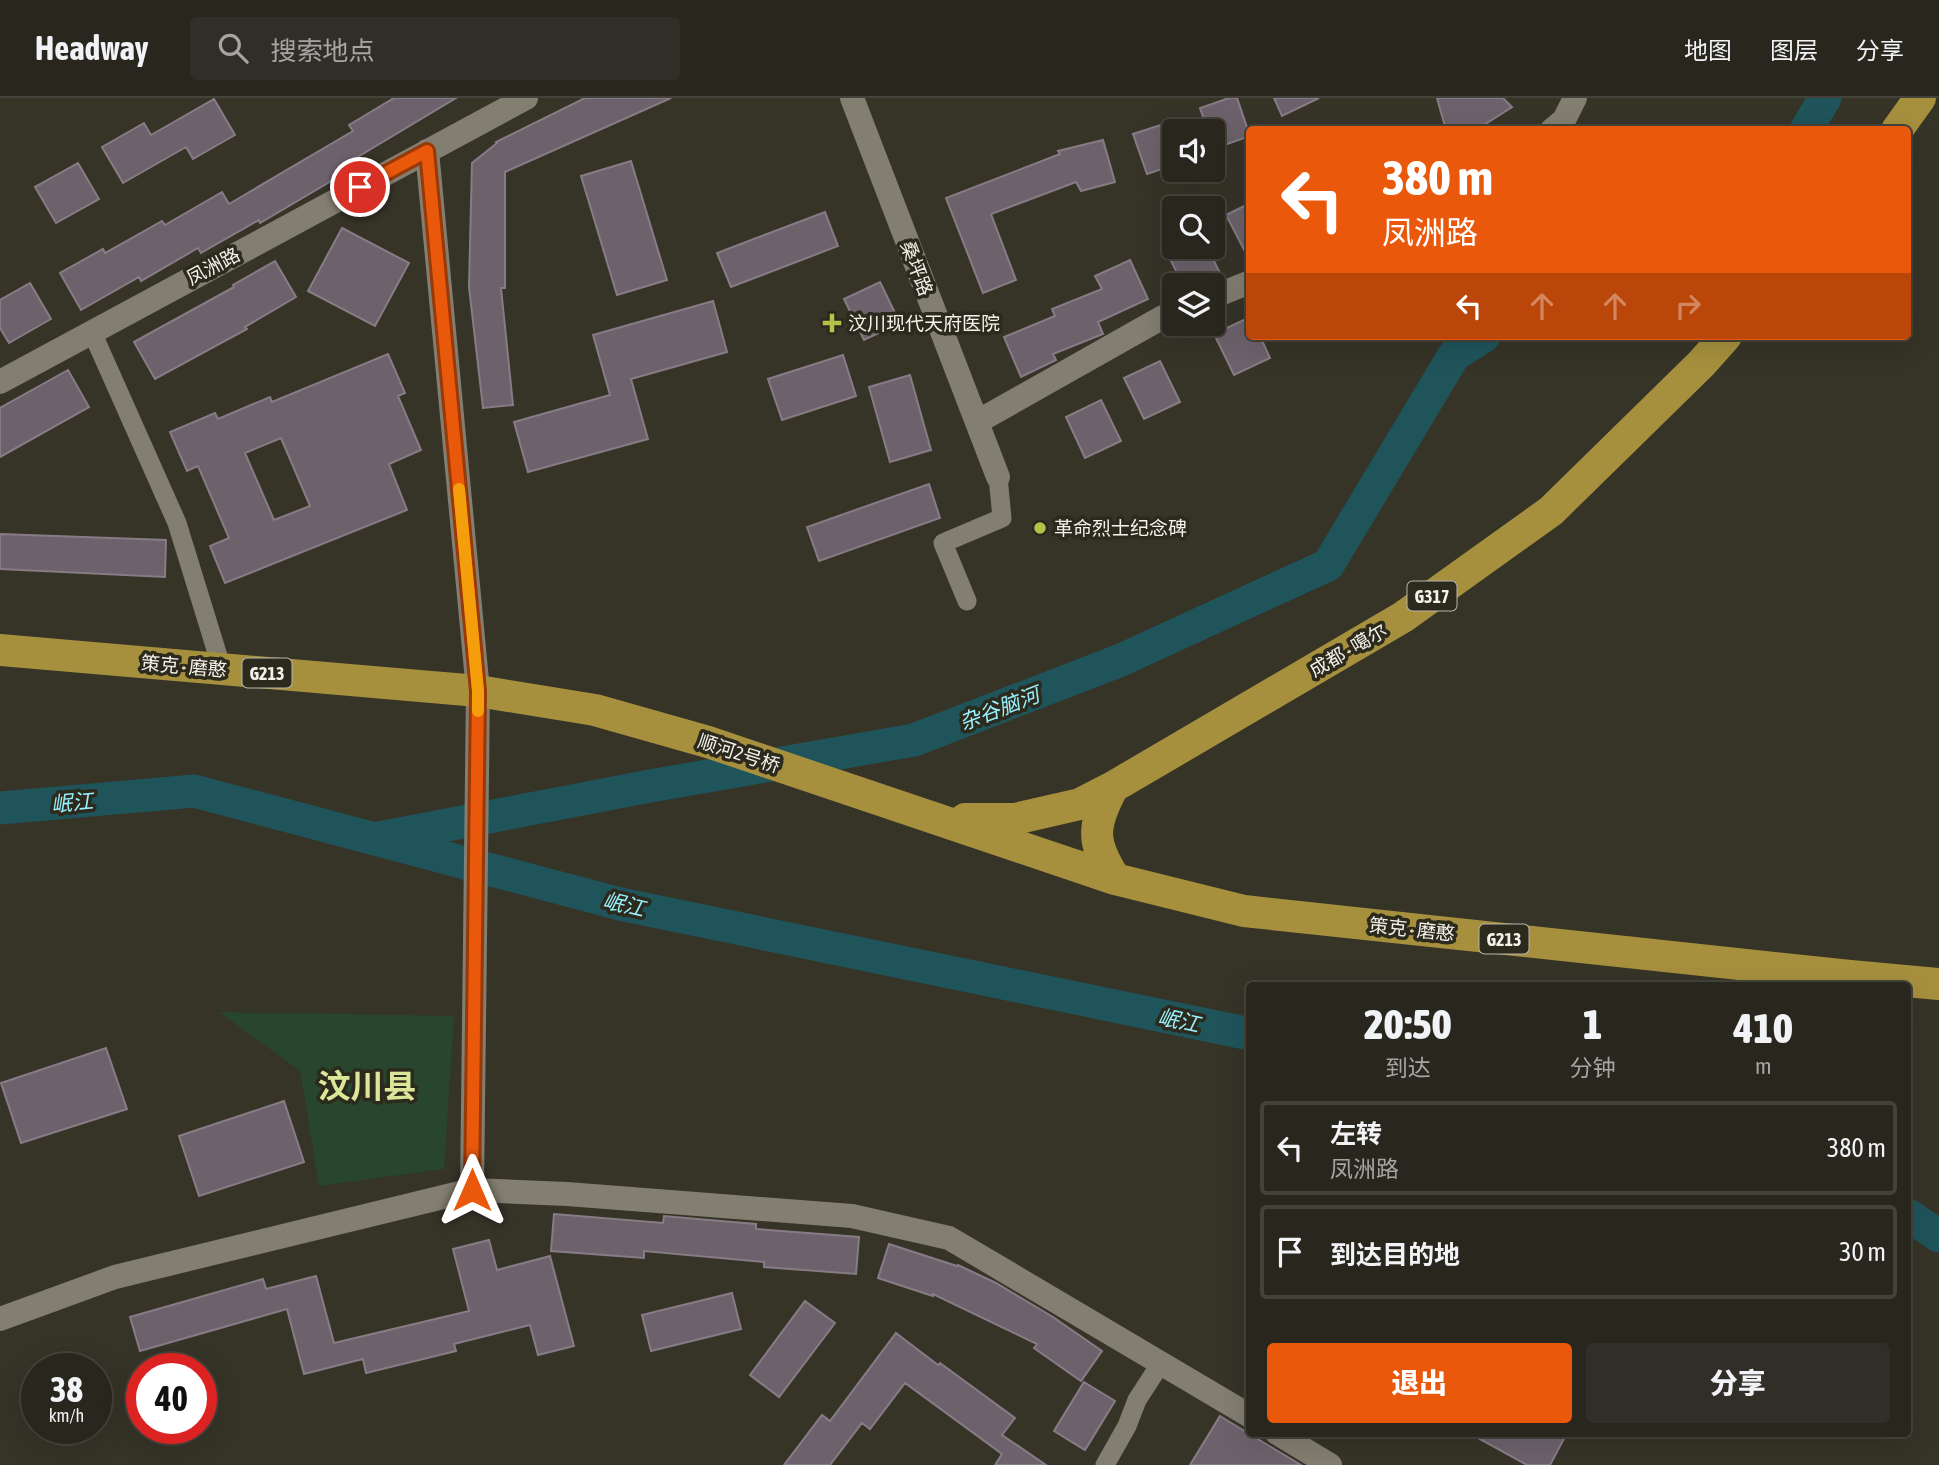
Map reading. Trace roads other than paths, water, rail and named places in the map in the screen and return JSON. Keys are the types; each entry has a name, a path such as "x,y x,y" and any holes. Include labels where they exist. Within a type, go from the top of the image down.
{"highway":[{"path":"1900,126 1920,98"},
{"name":"成都 - 噶尔","path":"939,819 1015,819 1080,804 1403,617 1551,511 1722,340"},
{"name":"策克 - 磨憨","path":"0,650 478,691 534,700"},
{"name":"顺河2号桥","path":"534,700 595,710 708,742 939,819"},
{"path":"1103,792 1097,842 1102,858 1115,879"},
{"name":"策克 - 磨憨","path":"939,819 1115,879 1244,911 1939,984"}],"street":[{"name":"凤洲路","path":"0,382 526,98"},
{"name":"桑坪路","path":"852,98 998,477"},
{"path":"1557,126 1564,120 1575,98"},
{"path":"427,151 478,691 472,1190"},
{"path":"1225,292 1246,284"},
{"path":"976,422 1162,318"},
{"path":"92,332 177,523 222,669"},
{"path":"967,601 943,543 1002,518 998,477"},
{"path":"0,1320 116,1277 472,1190 567,1194 852,1216 949,1238 1246,1414"},
{"path":"1105,1465 1127,1426 1137,1400 1161,1363"},
{"path":"1284,1437 1330,1465"}],"waterway":[{"name":"杂谷脑河","path":"1808,126 1825,98"},
{"name":"杂谷脑河","path":"374,839 650,786 914,740 1121,660 1328,565 1454,355 1478,340"},
{"name":"岷江","path":"0,808 194,791 620,904 1246,1033"},
{"name":"岷江","path":"1911,1217 1939,1236"}],"place":[{"name":"汶川现代天府医院","path":"832,323"},
{"name":"革命烈士纪念碑","path":"1040,528"}],"district":[{"name":"汶川县","path":"367,1086"}]}
